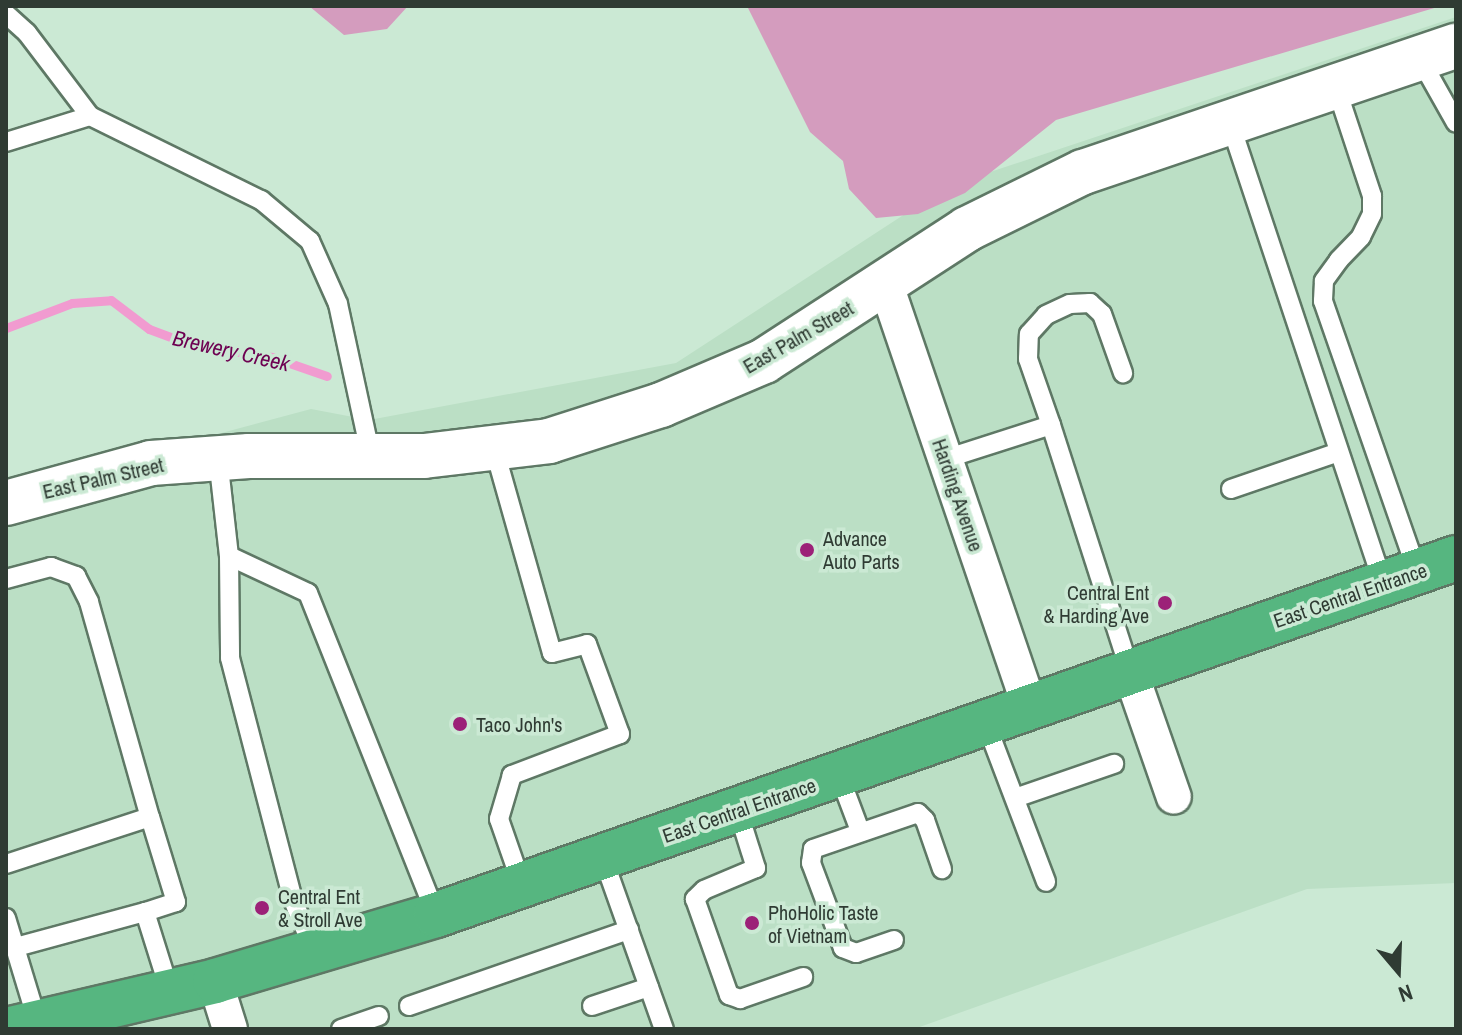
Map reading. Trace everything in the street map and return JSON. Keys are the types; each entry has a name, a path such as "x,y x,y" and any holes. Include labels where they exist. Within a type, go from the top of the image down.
{"highway":[{"name":"East Central Entrance","path":"24,1026 215,981 436,915 1419,571"}],"street":[{"name":"East Palm Street","path":"6,503 151,463 218,458 424,456 549,441 661,405 764,361 886,285 967,229 1083,172 1438,52"},
{"name":"Harding Avenue","path":"886,285 1029,706"},
{"path":"1130,671 1174,797"},
{"path":"215,981 230,1029"}],"lane":[{"path":"6,14 27,33 90,116 261,200 310,241 338,304 371,456"},
{"path":"1438,52 1456,123"},
{"path":"1336,87 1372,196 1372,214 1361,237 1324,281 1323,301 1419,571"},
{"path":"6,142 90,116"},
{"path":"1230,123 1339,452 1419,571"},
{"path":"1123,373 1102,314 1090,303 1070,304 1046,315 1029,334 1028,359 1130,671"},
{"path":"945,459 1051,425"},
{"path":"494,448 552,653 587,644 620,734 512,775 499,819 522,885"},
{"path":"1231,489 1339,452"},
{"path":"218,458 229,556 230,658 293,900 315,953"},
{"path":"229,556 308,593 436,915"},
{"path":"6,579 51,567 76,576 89,602 176,902 16,947"},
{"path":"985,721 1046,882"},
{"path":"1015,798 1114,764"},
{"path":"839,775 860,831"},
{"path":"738,811 756,868 704,890 695,899 729,995 740,999 803,977"},
{"path":"894,940 856,953 843,948 811,863 813,849 918,813 925,820 942,869"},
{"path":"6,864 150,817"},
{"path":"603,858 664,1029"},
{"path":"145,912 170,992"},
{"path":"6,918 16,947 24,1026"},
{"path":"409,1006 629,930"},
{"path":"592,1006 649,987"},
{"path":"341,1029 379,1016"}],"shaded area":[{"path":"309,6 408,6 387,29 344,35"},
{"path":"747,6 1441,6 1056,120 965,193 918,214 876,218 849,189 843,161 810,132"},
{"path":"1456,17 1456,883 1307,889 914,1029 6,1029 6,491 311,409 369,420 676,363 948,186"}],"waterway":[{"name":"Brewery Creek","path":"6,328 72,303 111,300 149,329 192,345 272,357 327,376"}],"place":[{"name":"Advance Auto Parts","path":"807,550"},
{"name":"Central Ent & Harding Ave","path":"1165,603"},
{"name":"Taco John's","path":"460,724"},
{"name":"Central Ent & Stroll Ave","path":"262,908"},
{"name":"PhoHolic Taste of Vietnam","path":"752,923"}]}
